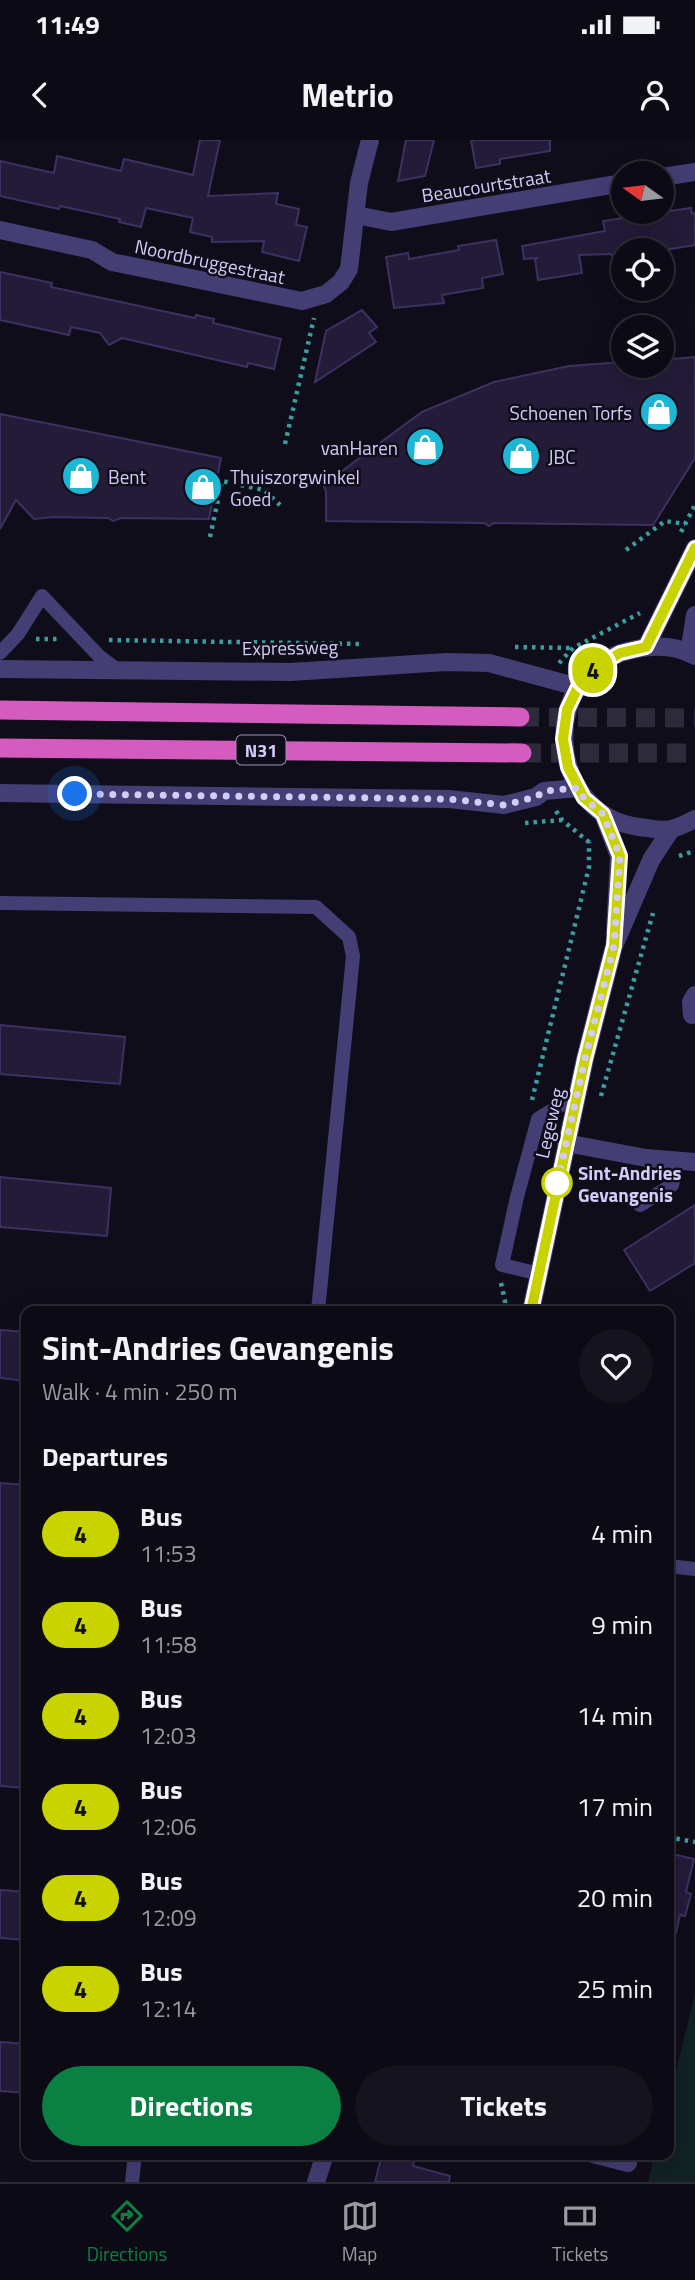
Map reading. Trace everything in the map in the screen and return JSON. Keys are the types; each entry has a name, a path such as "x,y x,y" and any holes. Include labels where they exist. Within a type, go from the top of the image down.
{"highway":[{"name":"N31","path":"0,710 520,717"},
{"name":"N31","path":"0,748 523,753"}],"street":[{"path":"320,296 334,289 349,269 359,183 370,140"},
{"path":"674,175 695,172"},
{"name":"Beaucourtstraat","path":"356,215 391,222 611,185"},
{"name":"Noordbruggestraat","path":"0,230 92,250 112,262 280,298 302,301 320,296"},
{"path":"646,647 695,548"},
{"path":"695,615 692,654 667,647 646,647 620,653 595,668 578,687 567,710 563,739 568,767 578,788 584,798 603,814 624,825 670,831 695,819"},
{"name":"Expressweg","path":"0,669 291,672 446,662 489,663 531,672 578,687"},
{"path":"0,793 449,799 504,805 536,797 544,791 578,788"},
{"name":"Legeweg","path":"603,814 620,856 614,946"},
{"name":"Legeweg","path":"532,1306 566,1143 614,946 651,860 670,831"},
{"path":"692,1015 691,1002 695,995"},
{"path":"566,1143 646,1158 686,1161"},
{"path":"316,2182 323,2160"},
{"path":"616,2160 628,2163"}],"lane":[{"path":"0,653 14,639 42,596 83,639 119,671"},
{"path":"0,903 316,908 349,937 353,956 318,1306"},
{"path":"540,1274 502,1265 538,1119 577,1095"},
{"path":"640,1205 672,1185 686,1161"},
{"path":"674,1567 695,1569"},
{"path":"132,2182 134,2160"}],"path":[{"path":"285,444 320,296"},
{"path":"211,537 222,481 264,490 280,505"},
{"path":"626,550 665,521 685,524"},
{"path":"14,639 369,645"},
{"path":"505,647 573,648"},
{"path":"532,1101 589,867 589,842"},
{"path":"597,1109 653,912"},
{"path":"499,1276 504,1306"},
{"path":"674,1838 695,1842"}],"shaded area":[{"path":"695,1994 695,2182 648,2182 654,2160 674,2160 674,2080"}],"building":[{"path":"200,140 220,140 208,196 278,193 276,204 299,209 296,225 307,227 299,261 262,252 264,241 212,242 212,237 190,232 193,218 146,208 141,227 119,222 120,219 0,196 0,161 54,173 57,156 121,171 124,159 193,175"},
{"path":"406,140 434,140 425,176 398,181"},
{"path":"471,140 550,140 550,151 500,159 500,164 476,168"},
{"path":"691,208 692,214 695,213 695,245 674,248 674,238 611,238 611,254 579,255 582,273 538,280 535,259 538,258 524,259 522,246 605,231 603,221 611,220 611,224 674,224 674,211"},
{"path":"496,240 503,274 482,278 483,288 442,295 444,303 394,308 386,257 408,253 409,259 459,250 458,246"},
{"path":"0,272 52,283 51,287 195,318 196,315 214,319 213,323 281,339 274,369 248,363 247,367 122,338 109,345 100,333 71,327 69,335 0,320"},
{"path":"362,310 377,327 369,333 376,342 315,382 326,331"},
{"path":"695,357 695,458 653,525 494,523 489,526 484,523 326,521 326,491 323,485 422,412 494,382 569,366 611,363 611,378 674,378 674,359"},
{"path":"0,414 221,458 209,519 34,519 16,500 0,529"},
{"path":"0,1025 125,1037 120,1084 0,1074"},
{"path":"0,1177 111,1188 107,1236 0,1227"},
{"path":"695,1205 695,1263 650,1291 624,1250"},
{"path":"0,1330 21,1332 21,1380 0,1378"},
{"path":"0,1483 21,1485 21,1788 0,1786"},
{"path":"674,1854 694,1859 686,1892 691,1894 685,1916 680,1915 676,1933"},
{"path":"0,1890 21,1892 21,1940 0,1938"},
{"path":"0,2042 21,2044 21,2093 0,2091"},
{"path":"380,2160 414,2160 413,2166 450,2176 449,2182 375,2182"}],"tunnel":[{"path":"520,717 695,718"},
{"path":"522,753 695,753"}],"bus line":[{"name":"4","path":"532,1306 585,1059 614,946 620,856 603,814 584,798 568,767 563,739 567,710 578,687 595,668 620,653 646,647 695,548"}],"place":[{"name":"Schoenen Torfs","path":"659,412"},
{"name":"vanHaren","path":"425,447"},
{"name":"JBC","path":"521,456"},
{"name":"Bent","path":"81,476"},
{"name":"Thuiszorgwinkel Goed","path":"203,487"},
{"name":"Sint-Andries Gevangenis","path":"557,1183"}],"route":[{"path":"75,794 449,799 504,805 536,797 544,791 578,788 584,798 603,814 620,856 614,946 557,1183"}]}
